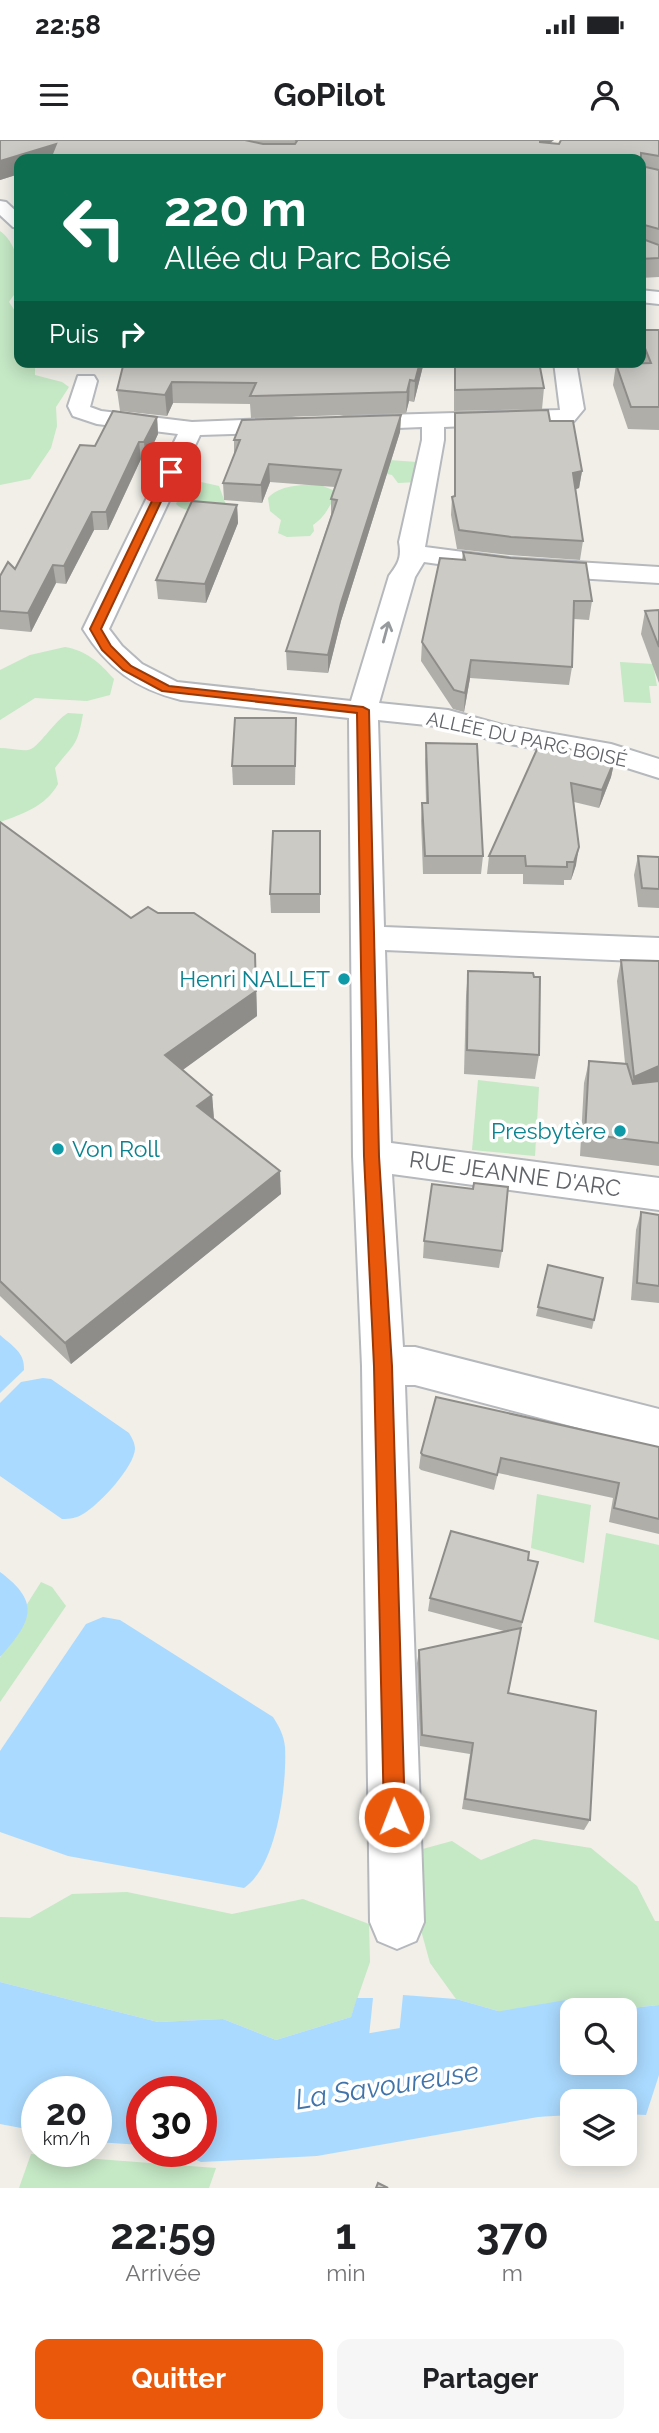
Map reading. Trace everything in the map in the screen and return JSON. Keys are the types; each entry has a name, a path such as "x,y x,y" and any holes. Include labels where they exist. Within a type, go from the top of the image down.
{"street":[{"path":"0,206 14,219"},
{"path":"86,381 79,406 81,411 97,417 192,429 566,416 573,409 566,368"},
{"path":"397,1922 383,1366 372,1156 363,710 399,585 411,565 414,553 412,542 433,440 433,421"},
{"name":"ALLÉE DU PARC BOISÉ","path":"192,429 96,629 106,648 127,668 166,689 448,719 499,733 611,752 659,769"},
{"path":"414,553 521,567 659,575"},
{"path":"368,938 659,950"},
{"name":"RUE JEANNE D'ARC","path":"372,1156 659,1194"},
{"path":"383,1366 415,1366 659,1429"}],"green space":[{"path":"0,231 14,249 14,295 9,302 14,310 14,368 35,368 35,375 62,382 69,387 56,407 57,426 51,448 30,479 0,485"},
{"path":"389,460 417,462 417,482 398,483 392,475 378,472"},
{"path":"201,482 219,486 226,505 193,511 176,504 182,488"},
{"path":"318,484 340,493 313,525 314,531 310,536 287,537 278,533 281,520 270,511 268,498 284,488"},
{"path":"65,647 86,654 114,679 110,695 87,701 35,698 0,720 0,670 30,655"},
{"path":"620,662 653,664 657,686 649,686 651,703 624,702"},
{"path":"68,713 83,714 77,739 55,768 58,784 40,804 0,822 0,748 32,748"},
{"path":"478,1080 539,1087 535,1156 472,1150"},
{"path":"537,1494 591,1505 584,1563 531,1548"},
{"path":"606,1533 659,1545 659,1640 594,1622"},
{"path":"41,1582 52,1587 66,1606 0,1702 0,1658 19,1617"},
{"path":"534,1839 591,1848 637,1886 655,1921 659,1921 659,2005 637,2007 637,1998 560,1998 560,2012 505,2013 456,1999 430,1963 413,1901 419,1850 452,1841 481,1860"},
{"path":"127,1892 232,1914 303,1899 369,1924 370,1962 351,2017 276,2040 223,2019 158,2022 0,1982 0,1917 30,1918 72,1894"},
{"path":"112,2160 126,2161 126,2167 216,2168 209,2188 19,2188 26,2167 112,2167"}],"water":[{"path":"0,1335 20,1354 24,1370 0,1393"},
{"path":"51,1379 129,1433 135,1449 129,1465 115,1485 90,1509 73,1518 62,1519 0,1476 0,1403 21,1382"},
{"path":"0,1572 22,1593 27,1603 27,1613 19,1633 0,1657"},
{"path":"103,1617 120,1620 273,1717 279,1728 284,1743 285,1763 278,1824 265,1862 244,1888 68,1856 0,1832 0,1751 86,1624"},
{"path":"0,1982 158,2022 223,2019 276,2040 351,2017 357,1998 373,1998 359,2132 240,2152 217,2150 217,2076 126,2076 126,2144 112,2143 112,2076 21,2076 21,2128 0,2124"},
{"path":"403,1995 456,1999 505,2013 560,2012 560,2075 637,2075 637,2007 659,2005 659,2075 646,2115 637,2115 637,2089 560,2089 560,2116 390,2125"}],"building":[{"path":"0,140 245,140 263,144 295,144 296,140 540,140 559,144 561,140 659,140 659,156 641,153 52,154 56,144 14,154 14,157 0,161"},
{"path":"646,167 659,170 659,229 646,225"},
{"path":"646,240 659,245 659,258 646,259"},
{"path":"646,330 659,330 659,407 631,407 617,368 646,368 646,363 651,363 646,351"},
{"path":"122,368 418,368 415,381 410,380 407,392 250,396 256,383 172,382 165,395 117,390"},
{"path":"455,368 540,368 544,388 455,390"},
{"path":"548,410 550,421 573,421 582,471 573,473 583,541 511,537 459,530 452,497 455,496 455,413"},
{"path":"113,411 157,417 144,442 139,442 106,512 92,512 64,566 53,565 28,613 0,611 0,576 8,562 15,569 80,445 95,446"},
{"path":"401,415 341,603 328,655 286,651 337,500 331,499 341,470 269,464 261,485 223,483 240,440 234,440 242,420"},
{"path":"192,501 237,505 205,584 156,580"},
{"path":"463,552 586,563 592,601 574,601 572,667 471,660 465,693 454,690 422,642 440,558 465,560"},
{"path":"659,610 659,647 645,611"},
{"path":"235,718 296,718 295,766 232,766"},
{"path":"426,743 477,744 483,856 425,856 422,803 428,803"},
{"path":"538,747 557,751 558,747 615,759 602,790 571,783 579,847 574,862 567,862 567,867 526,866 525,856 489,856"},
{"name":"Von Roll","path":"0,822 131,918 148,907 158,913 194,913 255,954 256,991 165,1055 212,1095 197,1106 280,1171 65,1343 0,1281"},
{"path":"273,831 320,831 320,894 270,894"},
{"path":"638,856 659,857 659,889 642,888"},
{"path":"621,960 659,961 659,1066 634,1077"},
{"path":"468,971 533,973 534,977 540,977 539,1055 467,1050"},
{"path":"589,1061 627,1064 633,1084 659,1081 659,1143 585,1134"},
{"path":"474,1183 508,1187 502,1251 424,1241 432,1184 473,1189"},
{"path":"641,1212 659,1215 659,1286 637,1283"},
{"path":"548,1265 603,1278 594,1320 538,1307"},
{"path":"436,1397 659,1447 659,1519 614,1508 619,1483 501,1458 497,1475 423,1455 421,1453"},
{"path":"451,1531 529,1552 528,1560 538,1562 522,1622 430,1598"},
{"path":"521,1628 508,1693 596,1711 590,1820 465,1799 473,1743 422,1735 419,1650"}],"waterway":[{"name":"La Savoureuse","path":"217,2103 317,2099 560,2057"}],"place":[{"name":"Henri NALLET","path":"344,979"},
{"name":"Presbytère","path":"620,1131"},
{"name":"Von Roll","path":"58,1149"}],"route":[{"path":"171,472 96,629 106,648 127,668 166,689 363,710 372,1156 383,1366 394,1817"}]}
